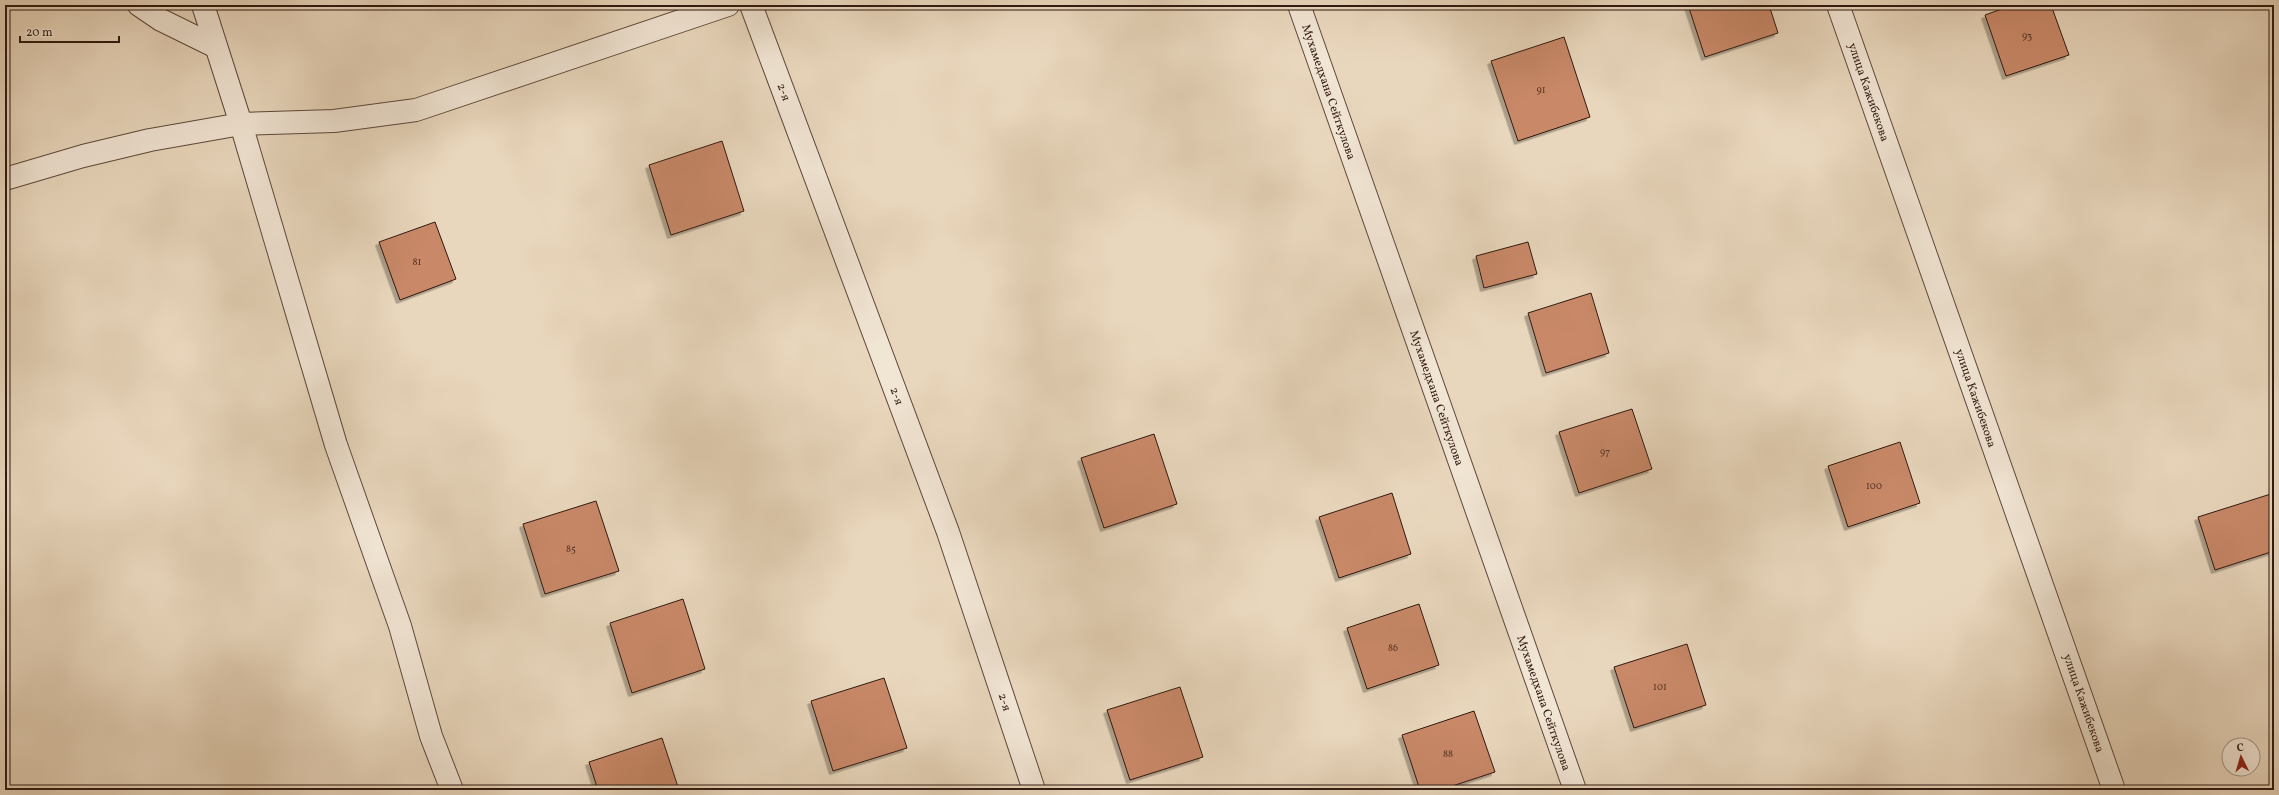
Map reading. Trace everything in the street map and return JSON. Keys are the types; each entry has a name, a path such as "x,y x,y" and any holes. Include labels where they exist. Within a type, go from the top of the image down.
{"street":[{"path":"140,5 161,20 216,47"},
{"path":"204,5 241,124 336,445 400,626 431,736 452,790"},
{"path":"5,179 83,156 241,124 334,120 416,110 728,5"},
{"name":"2-я","path":"751,5 948,532 1034,790"},
{"name":"Мухамедхана Сейткулова","path":"1299,5 1575,790"},
{"name":"улица Кажибекова","path":"1838,5 2114,790"}],"building":[{"path":"1688,5 1769,5 1778,33 1705,57"},
{"path":"2013,5 2051,5 2069,55 2006,76 1985,15"},
{"path":"1564,37 1590,117 1518,141 1491,61"},
{"path":"722,141 744,211 671,235 649,165"},
{"path":"435,222 456,279 400,300 379,242"},
{"path":"1528,242 1537,274 1484,288 1476,256"},
{"path":"1591,293 1609,353 1546,373 1528,313"},
{"path":"1632,409 1652,469 1579,493 1559,432"},
{"path":"1154,434 1177,504 1104,528 1081,458"},
{"path":"1900,442 1920,503 1848,527 1828,466"},
{"path":"1392,493 1411,554 1339,578 1319,517"},
{"path":"2274,493 2274,551 2215,570 2198,517"},
{"path":"596,501 619,571 545,594 523,524"},
{"path":"683,599 705,669 632,693 610,623"},
{"path":"1419,604 1439,665 1367,689 1347,628"},
{"path":"1687,644 1706,705 1634,728 1614,667"},
{"path":"884,678 907,748 833,771 811,701"},
{"path":"1180,687 1203,757 1130,780 1107,710"},
{"path":"1474,711 1495,772 1440,790 1420,790 1402,735"},
{"path":"662,738 679,790 598,790 589,762"}]}
